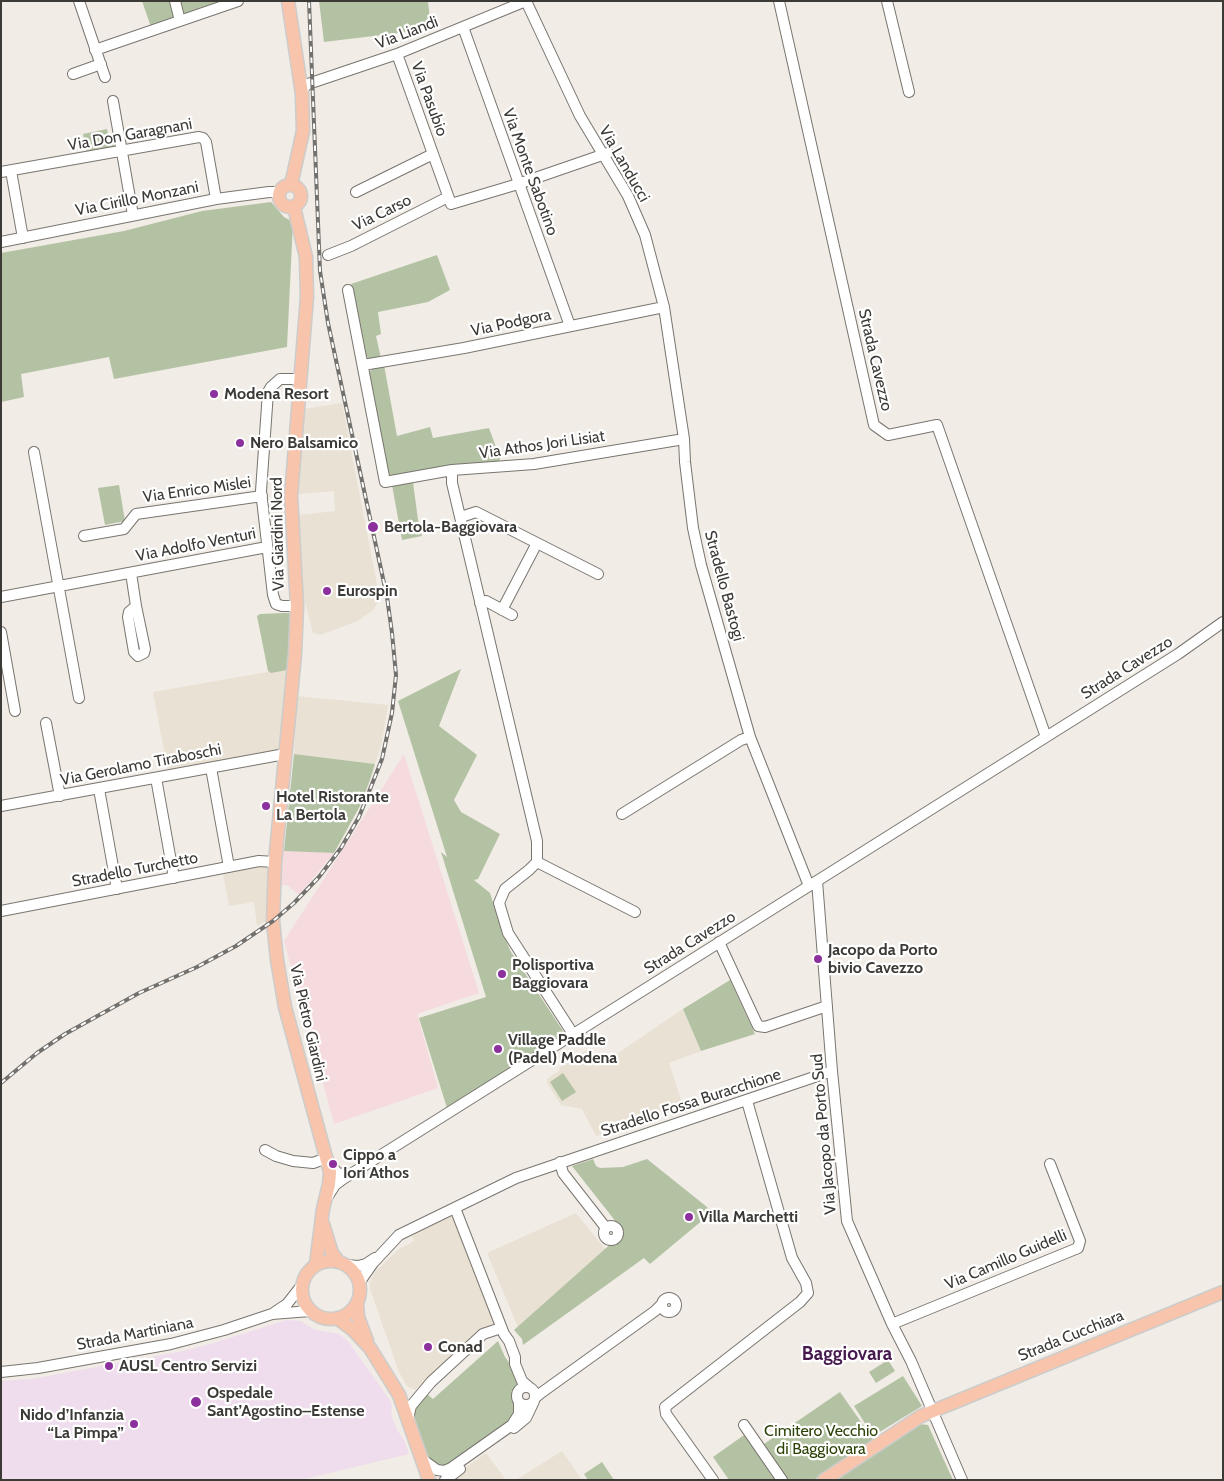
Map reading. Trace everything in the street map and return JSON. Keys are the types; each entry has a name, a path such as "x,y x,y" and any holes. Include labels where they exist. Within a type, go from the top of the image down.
{"main road":[{"path":"288,1 302,94 303,131 291,185 284,187 280,192 279,199 283,205 294,207"},
{"name":"Via Giardini Nord","path":"275,862 293,680 297,606 291,496 307,297 306,257 294,207 299,203 301,197 299,191 291,185"},
{"name":"Via Pietro Giardini","path":"275,862 273,921 280,979 295,1046 330,1172 330,1184 321,1221 316,1264 309,1270 302,1285"},
{"name":"Via Pietro Giardini","path":"321,1221 332,1253 355,1272 360,1283"},
{"path":"316,1264 326,1260 343,1263"},
{"path":"360,1283 357,1303 358,1317 370,1348 399,1394 430,1480"},
{"path":"302,1285 303,1299 310,1310 318,1316 327,1319 337,1318 350,1312 357,1303"},
{"name":"Strada Cucchiara","path":"824,1480 914,1420 932,1411 1223,1292"},
{"path":"337,1318 353,1330 370,1348"}],"street":[{"path":"79,1 104,77"},
{"path":"175,1 180,21"},
{"name":"Via Liandi","path":"302,94 303,88 308,84 397,54 526,1"},
{"name":"Via Landucci","path":"526,1 580,116 606,154 634,207 645,235 664,307 684,439"},
{"name":"Strada Cavezzo","path":"779,1 874,425 888,435 937,426 1046,737"},
{"path":"888,1 909,92"},
{"path":"95,50 236,2"},
{"name":"Via Monte Sabotino","path":"463,27 570,326"},
{"name":"Via Pasubio","path":"397,54 450,200"},
{"path":"73,74 100,64"},
{"path":"113,101 132,215"},
{"name":"Via Don Garagnani","path":"6,172 199,137 203,138 206,142 216,199"},
{"name":"Via Pasubio","path":"356,192 433,154"},
{"name":"Via Carso","path":"328,255 450,200 518,184 606,154"},
{"path":"6,172 23,238"},
{"name":"Via Cirillo Monzani","path":"1,242 216,199 280,192"},
{"path":"348,290 363,365"},
{"name":"Via Podgora","path":"363,365 464,348 664,307"},
{"name":"Via Athos Jori Lisiat","path":"363,365 385,482 452,470 534,464 684,439"},
{"path":"297,606 276,604 267,547 262,496 268,392 280,379 300,379"},
{"name":"Stradello Bastogi","path":"684,439 693,528 699,559 750,737 813,883"},
{"path":"34,452 79,698"},
{"path":"452,470 452,483 537,841 537,862 505,889 499,903 508,933 573,1034"},
{"name":"Via Enrico Mislei","path":"84,536 124,529 136,514 262,496"},
{"path":"460,517 476,512 598,574"},
{"path":"502,610 537,543"},
{"name":"Via Adolfo Venturi","path":"2,595 267,547"},
{"name":"Via Adolfo Venturi","path":"131,573 136,606"},
{"path":"480,603 486,601 512,615"},
{"name":"Strada Cavezzo","path":"325,1200 336,1185 349,1175 1194,644 1223,622"},
{"path":"1,632 15,711"},
{"path":"46,723 60,796"},
{"path":"622,814 741,740 750,737"},
{"name":"Via Gerolamo Tiraboschi","path":"1,806 285,754"},
{"path":"211,768 229,867"},
{"path":"156,778 174,878"},
{"path":"99,788 117,889"},
{"name":"Stradello Turchetto","path":"1,911 260,861 275,862"},
{"path":"537,862 635,912"},
{"name":"Via Jacopo da Porto Sud","path":"813,883 827,1006 847,1221 962,1480"},
{"path":"719,942 758,1026 765,1027 827,1006"},
{"name":"Stradello Fossa Buracchione","path":"385,1250 399,1235 516,1178 832,1071"},
{"path":"713,1480 666,1414 664,1407 800,1302 808,1293 806,1283 792,1258 747,1101"},
{"path":"265,1150 276,1156 294,1161 313,1163 327,1158 337,1173 349,1175"},
{"path":"560,1162 563,1173 606,1228"},
{"name":"Via Camillo Guidelli","path":"892,1324 1078,1248 1080,1241 1050,1164"},
{"path":"455,1208 502,1331 509,1341 516,1364 528,1391 527,1406 519,1402"},
{"path":"343,1263 358,1266 366,1264 385,1250"},
{"path":"360,1283 385,1250"},
{"name":"Strada Martiniana","path":"272,1314 287,1304 302,1285"},
{"path":"423,1460 437,1470 444,1471 451,1468 512,1425 519,1414 517,1395 528,1391 546,1389 660,1308"},
{"name":"Strada Martiniana","path":"1,1372 47,1366 171,1344 224,1330 272,1314 310,1310"},
{"path":"408,1419 408,1413 418,1395 483,1334 502,1331"},
{"path":"445,1480 526,1418 528,1391"},
{"path":"744,1425 782,1480"}],"shaded area":[{"path":"342,403 380,600 373,610 358,621 320,635 313,633 299,580 298,515 335,511 334,491 298,494 298,467 304,409"},
{"path":"290,668 281,750 168,772 153,692"},
{"path":"296,696 388,705 381,746 375,764 294,754"},
{"path":"404,754 479,993 417,1014 438,1088 334,1124 284,941"},
{"path":"278,850 334,853 299,895 287,885 276,886"},
{"path":"260,865 271,867 269,919 257,926 254,902 229,906 223,873"},
{"path":"683,1009 701,1051 669,1063 683,1106 596,1136 582,1109 561,1105 547,1083 547,1079 560,1070 559,1068 588,1049 599,1066"},
{"path":"576,1213 605,1249 518,1327 487,1253"},
{"path":"452,1217 455,1223 457,1222 495,1324 484,1328 438,1369 430,1379 415,1390 407,1386 399,1372 370,1289 370,1282 375,1272 399,1249 414,1241 412,1236"},
{"name":"Ospedale Sant’Agostino–Estense","path":"287,1320 301,1321 315,1330 339,1334 348,1341 389,1399 392,1405 391,1415 409,1454 300,1480 1,1480 1,1381 32,1379 183,1351"},
{"path":"562,1451 582,1480 516,1480"},
{"path":"486,1453 506,1480 449,1480"}],"green space":[{"path":"142,1 231,1 152,30"},
{"path":"319,1 428,1 431,29 324,42"},
{"path":"107,129 109,140 114,139 114,147 87,154 83,134"},
{"path":"271,202 284,217 293,222 287,347 114,379 109,357 21,374 24,397 1,402 1,253 124,231 202,211"},
{"path":"437,255 450,290 428,302 378,312 381,334 376,336 381,358 371,360 366,356 351,284"},
{"path":"384,365 397,436 430,427 433,438 489,428 500,458 499,462 392,477 388,474 369,375 370,371 374,368"},
{"path":"413,482 422,536 402,540 392,485"},
{"path":"119,485 125,521 105,525 98,488"},
{"path":"290,613 288,668 287,670 271,673 268,671 257,616 260,614"},
{"name":"Polisportiva Baggiovara","path":"461,669 439,726 477,755 454,800 461,812 500,834 478,879 474,880 490,893 511,952 565,1034 447,1108 419,1018 486,997 441,852 447,857 398,701"},
{"path":"294,754 375,764 360,806 334,853 284,851"},
{"path":"730,980 755,1034 701,1051 683,1009"},
{"path":"563,1073 576,1092 562,1101 550,1082"},
{"path":"593,1159 596,1166 600,1168 623,1167 647,1159 707,1207 709,1213 650,1264 644,1258 523,1345 522,1339 514,1330 624,1232 572,1166"},
{"path":"498,1341 505,1357 513,1368 518,1382 512,1394 512,1400 517,1410 514,1418 443,1468 429,1462 412,1415 414,1408 427,1394 433,1399"},
{"path":"888,1360 895,1371 876,1383 869,1372"},
{"path":"903,1376 922,1406 873,1436 854,1406"},
{"name":"Cimitero Vecchio di Baggiovara","path":"840,1392 873,1439 814,1480 788,1480 764,1444"},
{"path":"920,1424 928,1425 953,1480 837,1480"},
{"path":"747,1433 779,1480 729,1480 713,1457"},
{"path":"602,1462 614,1480 588,1480 584,1474"}],"railway":[{"path":"1,1083 37,1053 65,1034 139,993 197,967 236,946 273,921 294,903 319,877 341,848 359,817 382,759 392,713 396,675 392,633 387,597 328,323 320,271 309,1"}],"place":[{"name":"Modena Resort","path":"214,394"},
{"name":"Nero Balsamico","path":"240,443"},
{"name":"Bertola-Baggiovara","path":"373,527"},
{"name":"Eurospin","path":"327,591"},
{"name":"Hotel Ristorante La Bertola","path":"266,806"},
{"name":"Jacopo da Porto bivio Cavezzo","path":"818,959"},
{"name":"Polisportiva Baggiovara","path":"502,974"},
{"name":"Village Paddle (Padel) Modena","path":"498,1049"},
{"name":"Cippo a Iori Athos","path":"333,1164"},
{"name":"Villa Marchetti","path":"689,1217"},
{"name":"Conad","path":"428,1347"},
{"name":"AUSL Centro Servizi","path":"109,1366"},
{"name":"Ospedale Sant’Agostino–Estense","path":"196,1402"},
{"name":"Nido d’Infanzia “La Pimpa”","path":"134,1424"}],"district":[{"name":"Baggiovara","path":"847,1354"}]}
